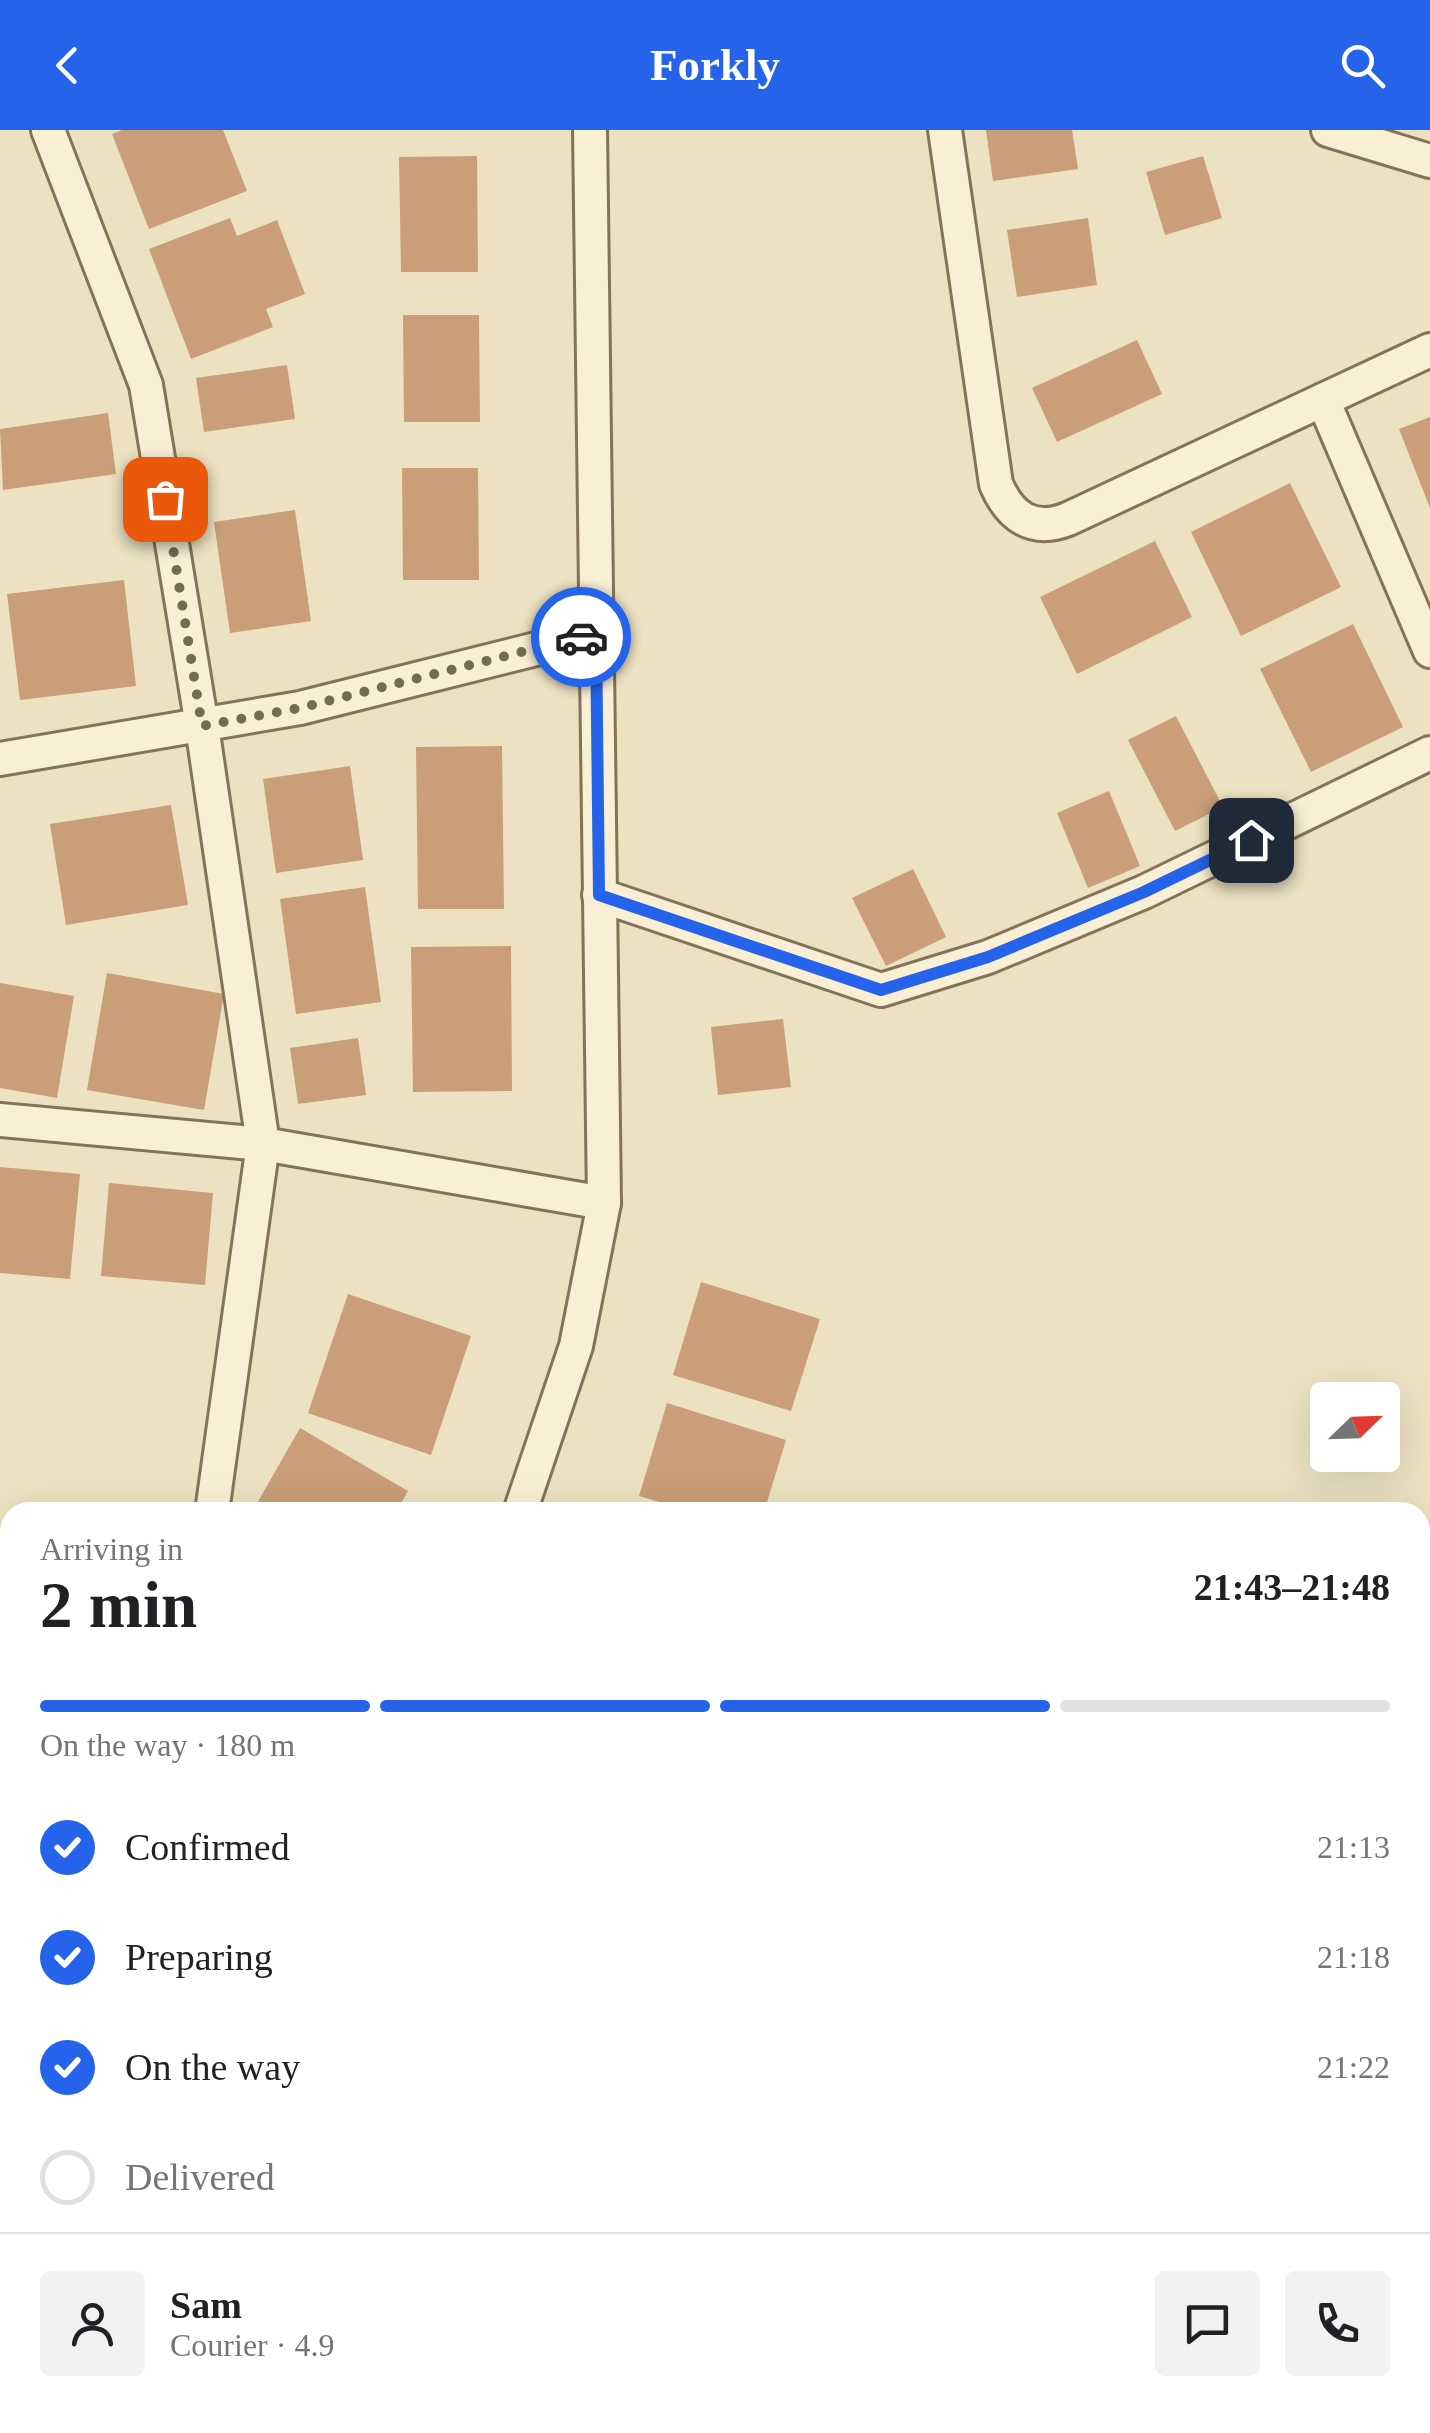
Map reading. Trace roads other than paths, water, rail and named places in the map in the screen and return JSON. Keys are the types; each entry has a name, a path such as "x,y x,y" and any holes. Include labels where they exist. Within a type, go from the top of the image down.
{"street":[{"path":"48,130 146,386 202,726 263,1144 213,1502"},
{"path":"523,1502 576,1346 604,1203 590,130"},
{"path":"945,130 996,484 1010,510 1022,520 1053,525 1068,519 1430,350"},
{"path":"1328,130 1430,161"},
{"path":"1323,400 1430,651"},
{"path":"0,759 300,708 596,634"},
{"path":"599,895 881,990 988,957 1144,892 1430,753"},
{"path":"0,1120 263,1144 604,1203"}]}
